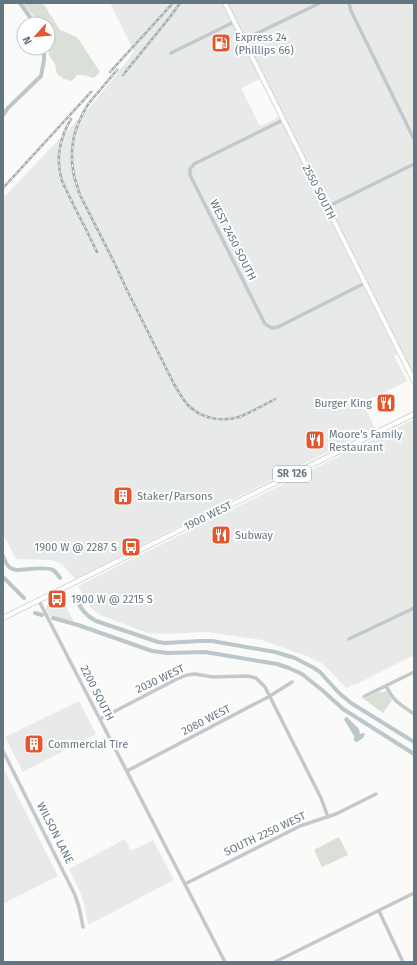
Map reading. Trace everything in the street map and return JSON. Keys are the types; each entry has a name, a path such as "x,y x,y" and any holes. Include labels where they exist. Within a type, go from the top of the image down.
{"main road":[{"name":"2550 SOUTH","path":"225,3 414,381"},
{"name":"1900 WEST","path":"3,618 414,414"}],"street":[{"path":"243,40 320,3"},
{"path":"350,3 351,11 414,139"},
{"path":"171,53 234,22"},
{"name":"WEST 2450 SOUTH","path":"283,120 194,164 190,169 190,175 265,324 272,328 278,327 365,283"},
{"path":"327,207 414,164"},
{"name":"2200 SOUTH","path":"39,601 225,962"},
{"path":"349,639 414,608"},
{"path":"366,696 414,672"},
{"name":"2030 WEST","path":"100,719 187,675 195,674 213,677 248,676 256,678 265,687 270,696 321,798 328,817"},
{"name":"2080 WEST","path":"127,771 270,696 292,682"},
{"path":"386,686 394,700 414,713"},
{"name":"WILSON LANE","path":"3,751 76,895 83,927"},
{"name":"SOUTH 2250 WEST","path":"184,882 300,826 336,814 376,794"},
{"path":"275,962 414,893"},
{"path":"379,911 403,962"}],"shaded area":[{"path":"23,3 43,3 51,16 34,16"},
{"path":"110,3 414,3 414,375 402,352 394,356 407,381 363,403 375,428 75,579 62,564 52,560 16,559 3,534 3,198 93,104 134,52","holes":["260,79 279,117 260,126 241,88"]},
{"path":"56,24 60,30 77,37 100,72 94,78 77,75 72,81 64,79 57,74 55,64 50,56 56,56"},
{"path":"414,419 414,655 361,682 346,688 323,664 309,657 262,640 207,632 162,634 148,633 100,615 90,607 78,586"},
{"path":"61,597 75,624 49,616 46,606"},
{"path":"380,691 381,693 386,691 392,700 383,713 361,697 363,696 366,698"},
{"path":"79,701 96,734 23,772 5,737"},
{"path":"346,717 359,729 360,734 365,734 363,738 357,742 354,741 354,736 344,719"},
{"path":"3,767 58,876 3,904"},
{"path":"339,837 348,855 322,867 314,850"},
{"path":"125,839 131,851 153,840 174,880 88,925 83,900 69,869"}],"waterway":[{"path":"20,3 29,16"},
{"path":"3,115 8,108 41,76 44,56"},
{"path":"3,556 11,568 17,570 40,568 50,569 53,570 60,578"},
{"path":"3,577 24,598"},
{"path":"73,595 85,613 92,619 158,642 212,641 275,652 295,658 320,672 339,693 351,703 414,742"},
{"path":"35,613 42,615"},
{"path":"53,618 78,625 152,651 167,653 205,652 277,664 289,668 302,674 343,709 414,754"}],"railway":[{"path":"110,72 173,3"},
{"path":"123,75 180,3"},
{"path":"117,70 89,103 83,113 74,136 72,162 74,176 80,195 174,384 188,405 195,411 207,417 226,419 244,415 275,399"},
{"path":"3,188 91,92"},
{"path":"71,119 61,141 59,157 60,173 62,181 97,252"}],"place":[{"name":"Express 24 (Phillips 66)","path":"221,43"},
{"name":"Burger King","path":"386,403"},
{"name":"Moore's Family Restaurant","path":"315,440"},
{"name":"Staker/Parsons","path":"123,496"},
{"name":"Subway","path":"221,535"},
{"name":"1900 W @ 2287 S","path":"131,547"},
{"name":"1900 W @ 2215 S","path":"57,599"},
{"name":"Commercial Tire","path":"34,744"}]}
